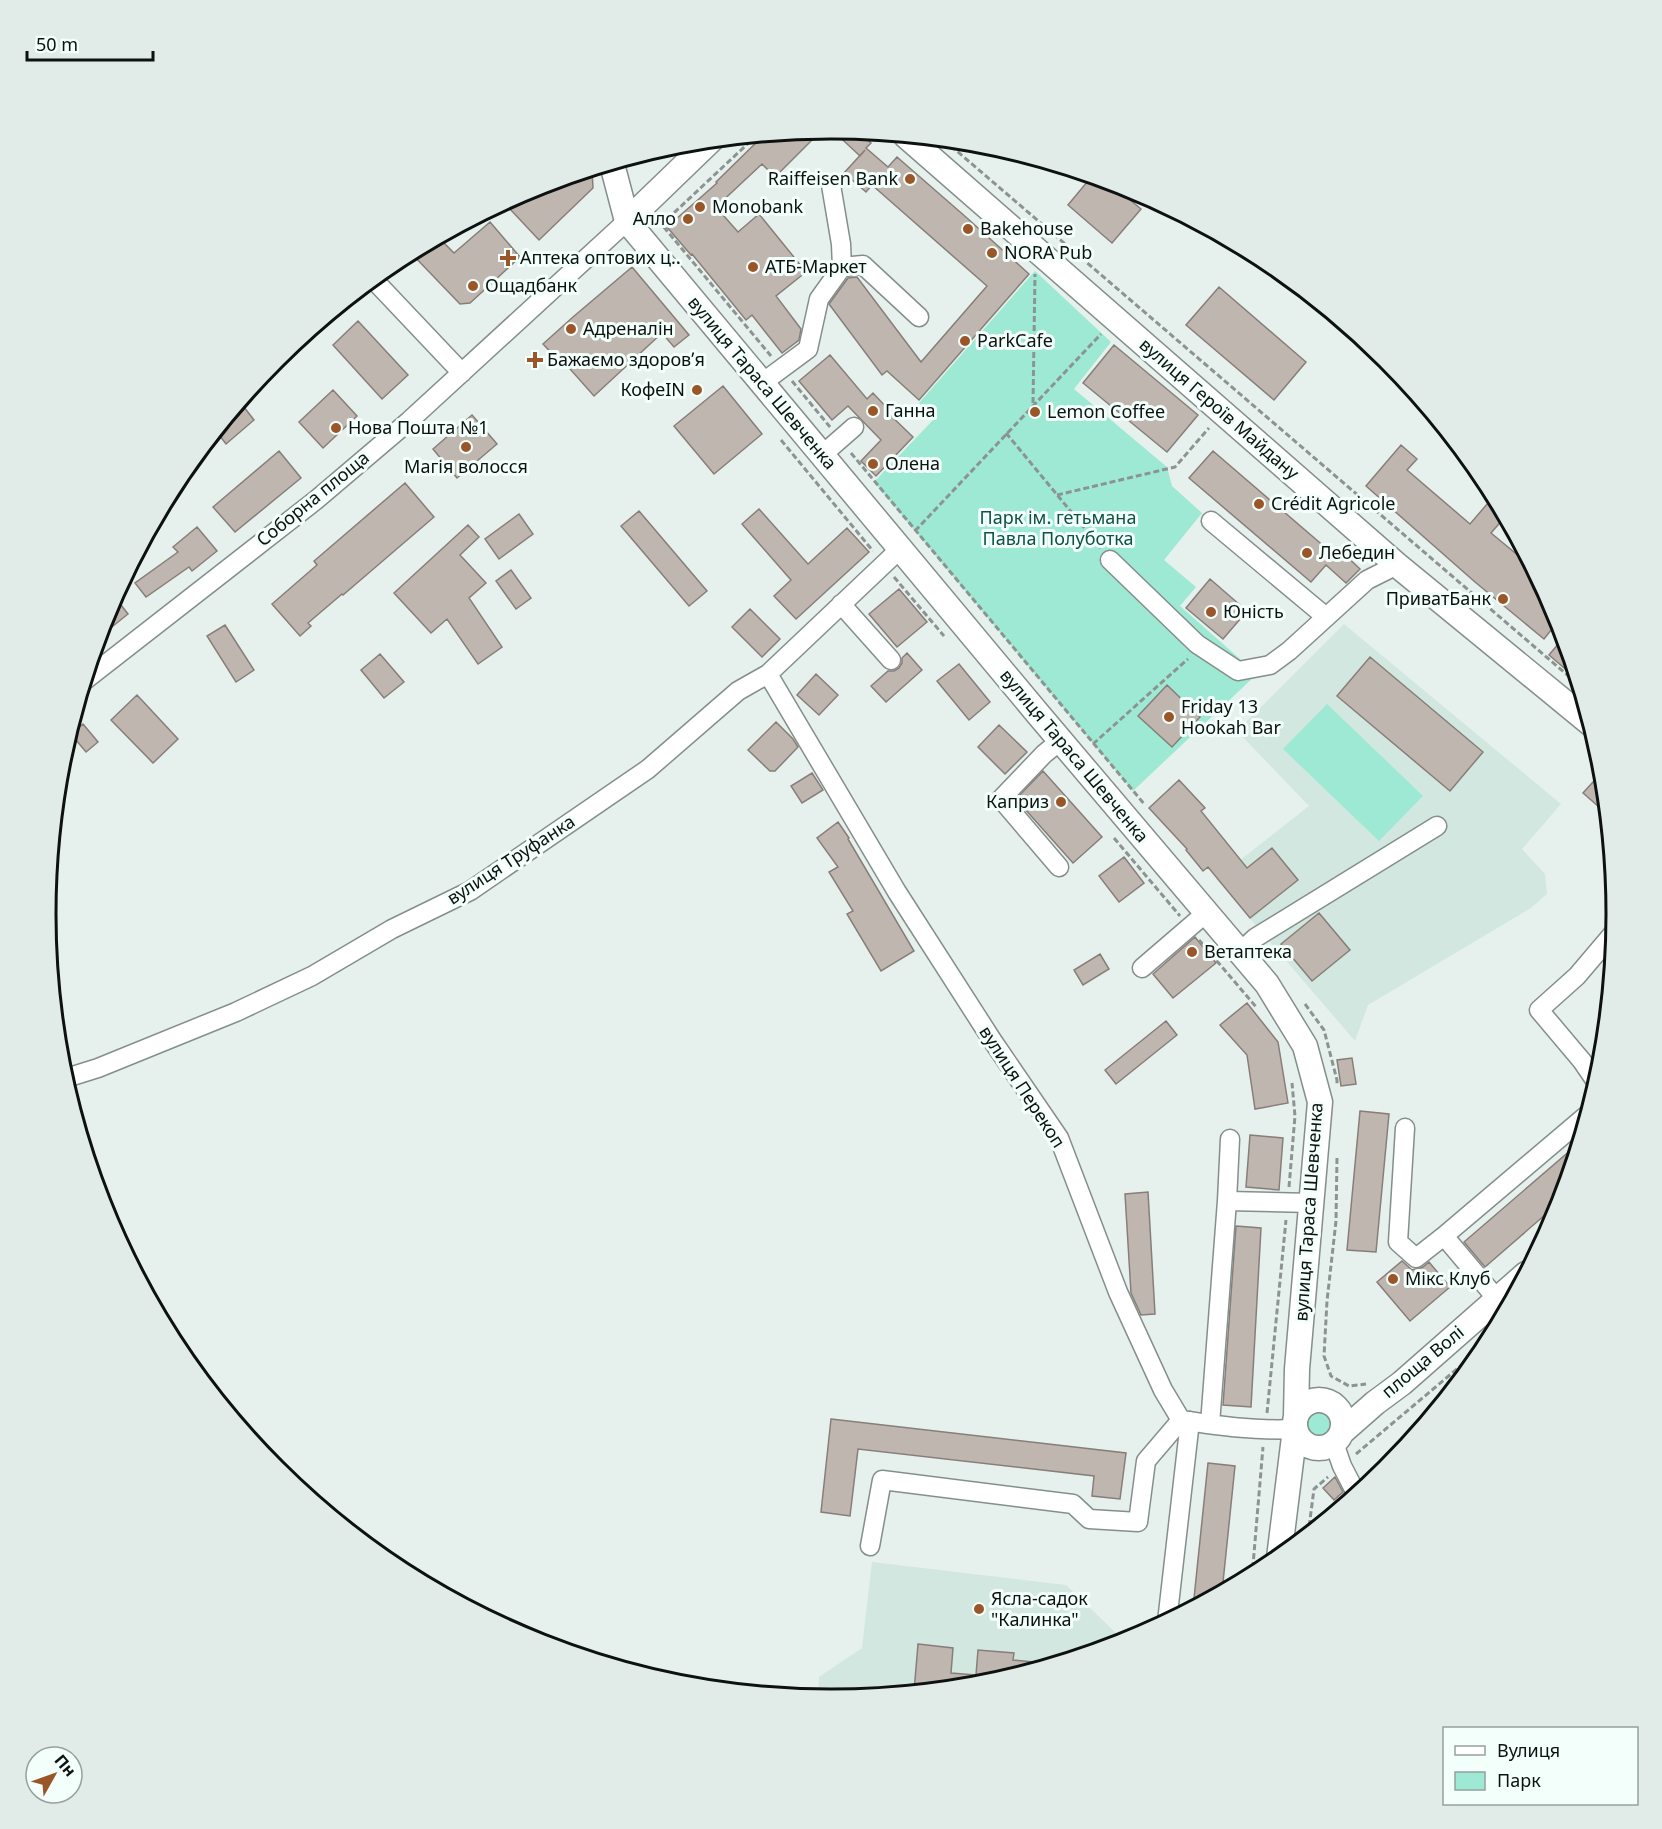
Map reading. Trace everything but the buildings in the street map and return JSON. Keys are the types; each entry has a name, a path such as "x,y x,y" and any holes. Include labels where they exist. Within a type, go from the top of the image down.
{"main road":[{"name":"вулиця Героїв Майдану","path":"916,144 1397,565 1580,715"},
{"name":"Соборна площа","path":"627,221 700,151"},
{"path":"614,170 627,221"},
{"name":"вулиця Тараса Шевченка","path":"627,221 822,455 892,556 1060,741 1198,920 1240,952 1267,984 1305,1046 1320,1102 1297,1369 1296,1423 1281,1546"},
{"name":"площа Волі","path":"1296,1423 1304,1405 1317,1400 1330,1403 1374,1393 1402,1383 1509,1290"},
{"path":"1296,1423 1300,1439 1305,1444 1311,1447 1336,1447 1343,1418 1297,1369"},
{"name":"площа Волі","path":"1289,1481 1336,1447 1374,1393"}],"street":[{"path":"762,383 808,349 819,298 842,267 841,244 831,185"},
{"name":"Соборна площа","path":"95,672 316,500 409,421 627,221"},
{"path":"842,267 863,265 919,316"},
{"path":"379,285 462,373"},
{"path":"822,455 854,428"},
{"path":"1211,521 1326,616"},
{"name":"вулиця Труфанка","path":"72,1076 98,1068 236,1012 312,976 392,929 470,891 648,769 738,691 768,674 892,556"},
{"path":"1110,560 1201,647 1238,671 1270,665 1367,580 1397,565"},
{"path":"841,604 891,660"},
{"name":"вулиця Перекоп","path":"768,674 897,892 992,1040 1059,1138 1118,1292 1162,1390 1186,1421"},
{"path":"1059,867 1001,799 1044,754 1060,741"},
{"path":"1240,952 1255,938 1437,825"},
{"path":"1142,968 1198,920"},
{"path":"1590,1073 1539,1010 1577,976 1605,942"},
{"path":"1405,1128 1398,1242 1416,1258 1578,1123"},
{"path":"1210,1425 1230,1139"},
{"path":"1227,1201 1311,1203"},
{"path":"1444,1236 1511,1287"},
{"path":"1186,1421 1265,1430 1296,1423"},
{"path":"870,1546 882,1480 1072,1504 1089,1520 1138,1521 1146,1461 1186,1421"},
{"path":"1168,1613 1186,1421"},
{"path":"1336,1447 1354,1487"}],"path":[{"path":"661,225 747,144"},
{"path":"955,150 1568,676"},
{"path":"1033,405 1035,271"},
{"path":"1102,332 915,531 1146,807"},
{"path":"1057,495 1175,467 1212,425"},
{"path":"1006,433 1110,560"},
{"path":"892,556 945,637"},
{"path":"1093,744 1201,647"},
{"path":"1112,836 1198,920 1262,1014"},
{"path":"1304,1002 1324,1030 1337,1080 1337,1091"},
{"path":"1253,1565 1295,1116 1291,1074"},
{"path":"1337,1157 1336,1221 1327,1301 1324,1356 1331,1376 1349,1386 1374,1393"},
{"path":"1309,1525 1314,1489 1336,1447 1467,1358"}],"shaded area":[{"path":"1344,624 1561,804 1522,849 1545,874 1547,894 1531,908 1368,1005 1355,1041 1216,879 1309,806 1237,731"},
{"name":"Ясла-садок \"Калинка\"","path":"872,1562 1066,1585 1116,1633 1116,1636 1080,1649 1032,1664 982,1675 882,1688 818,1690 819,1677 862,1648"}],"green space":[{"name":"Парк ім. гетьмана Павла Полуботка","path":"1035,271 1111,342 1074,389 1167,467 1172,486 1202,513 1164,560 1196,587 1180,606 1257,674 1133,791 874,482 934,419 919,403"},
{"path":"1327,704 1423,796 1379,841 1283,749"},
{"path":"1320,1411 1329,1415 1333,1424 1329,1433 1320,1437 1311,1433 1307,1424 1311,1415"}],"place":[{"name":"Raiffeisen Bank","path":"910,179"},
{"name":"Monobank","path":"700,207"},
{"name":"Алло","path":"688,219"},
{"name":"Bakehouse","path":"968,229"},
{"name":"NORA Pub","path":"992,253"},
{"name":"Аптека оптових ц‥","path":"508,258"},
{"name":"АТБ-Маркет","path":"753,267"},
{"name":"Ощадбанк","path":"473,286"},
{"name":"Адреналін","path":"571,329"},
{"name":"ParkCafe","path":"965,341"},
{"name":"Бажаємо здоровʼя","path":"535,360"},
{"name":"КофеIN","path":"697,390"},
{"name":"Ганна","path":"873,411"},
{"name":"Lemon Coffee","path":"1035,412"},
{"name":"Нова Пошта №1","path":"336,428"},
{"name":"Магія волосся","path":"466,447"},
{"name":"Олена","path":"873,464"},
{"name":"Crédit Agricole","path":"1259,504"},
{"name":"Лебедин","path":"1307,553"},
{"name":"ПриватБанк","path":"1503,599"},
{"name":"Юність","path":"1211,612"},
{"name":"Friday 13 Hookah Bar","path":"1169,717"},
{"name":"Каприз","path":"1061,802"},
{"name":"Ветаптека","path":"1192,952"},
{"name":"Мікс Клуб","path":"1393,1279"},
{"name":"Ясла-садок \"Калинка\"","path":"979,1609"}]}
